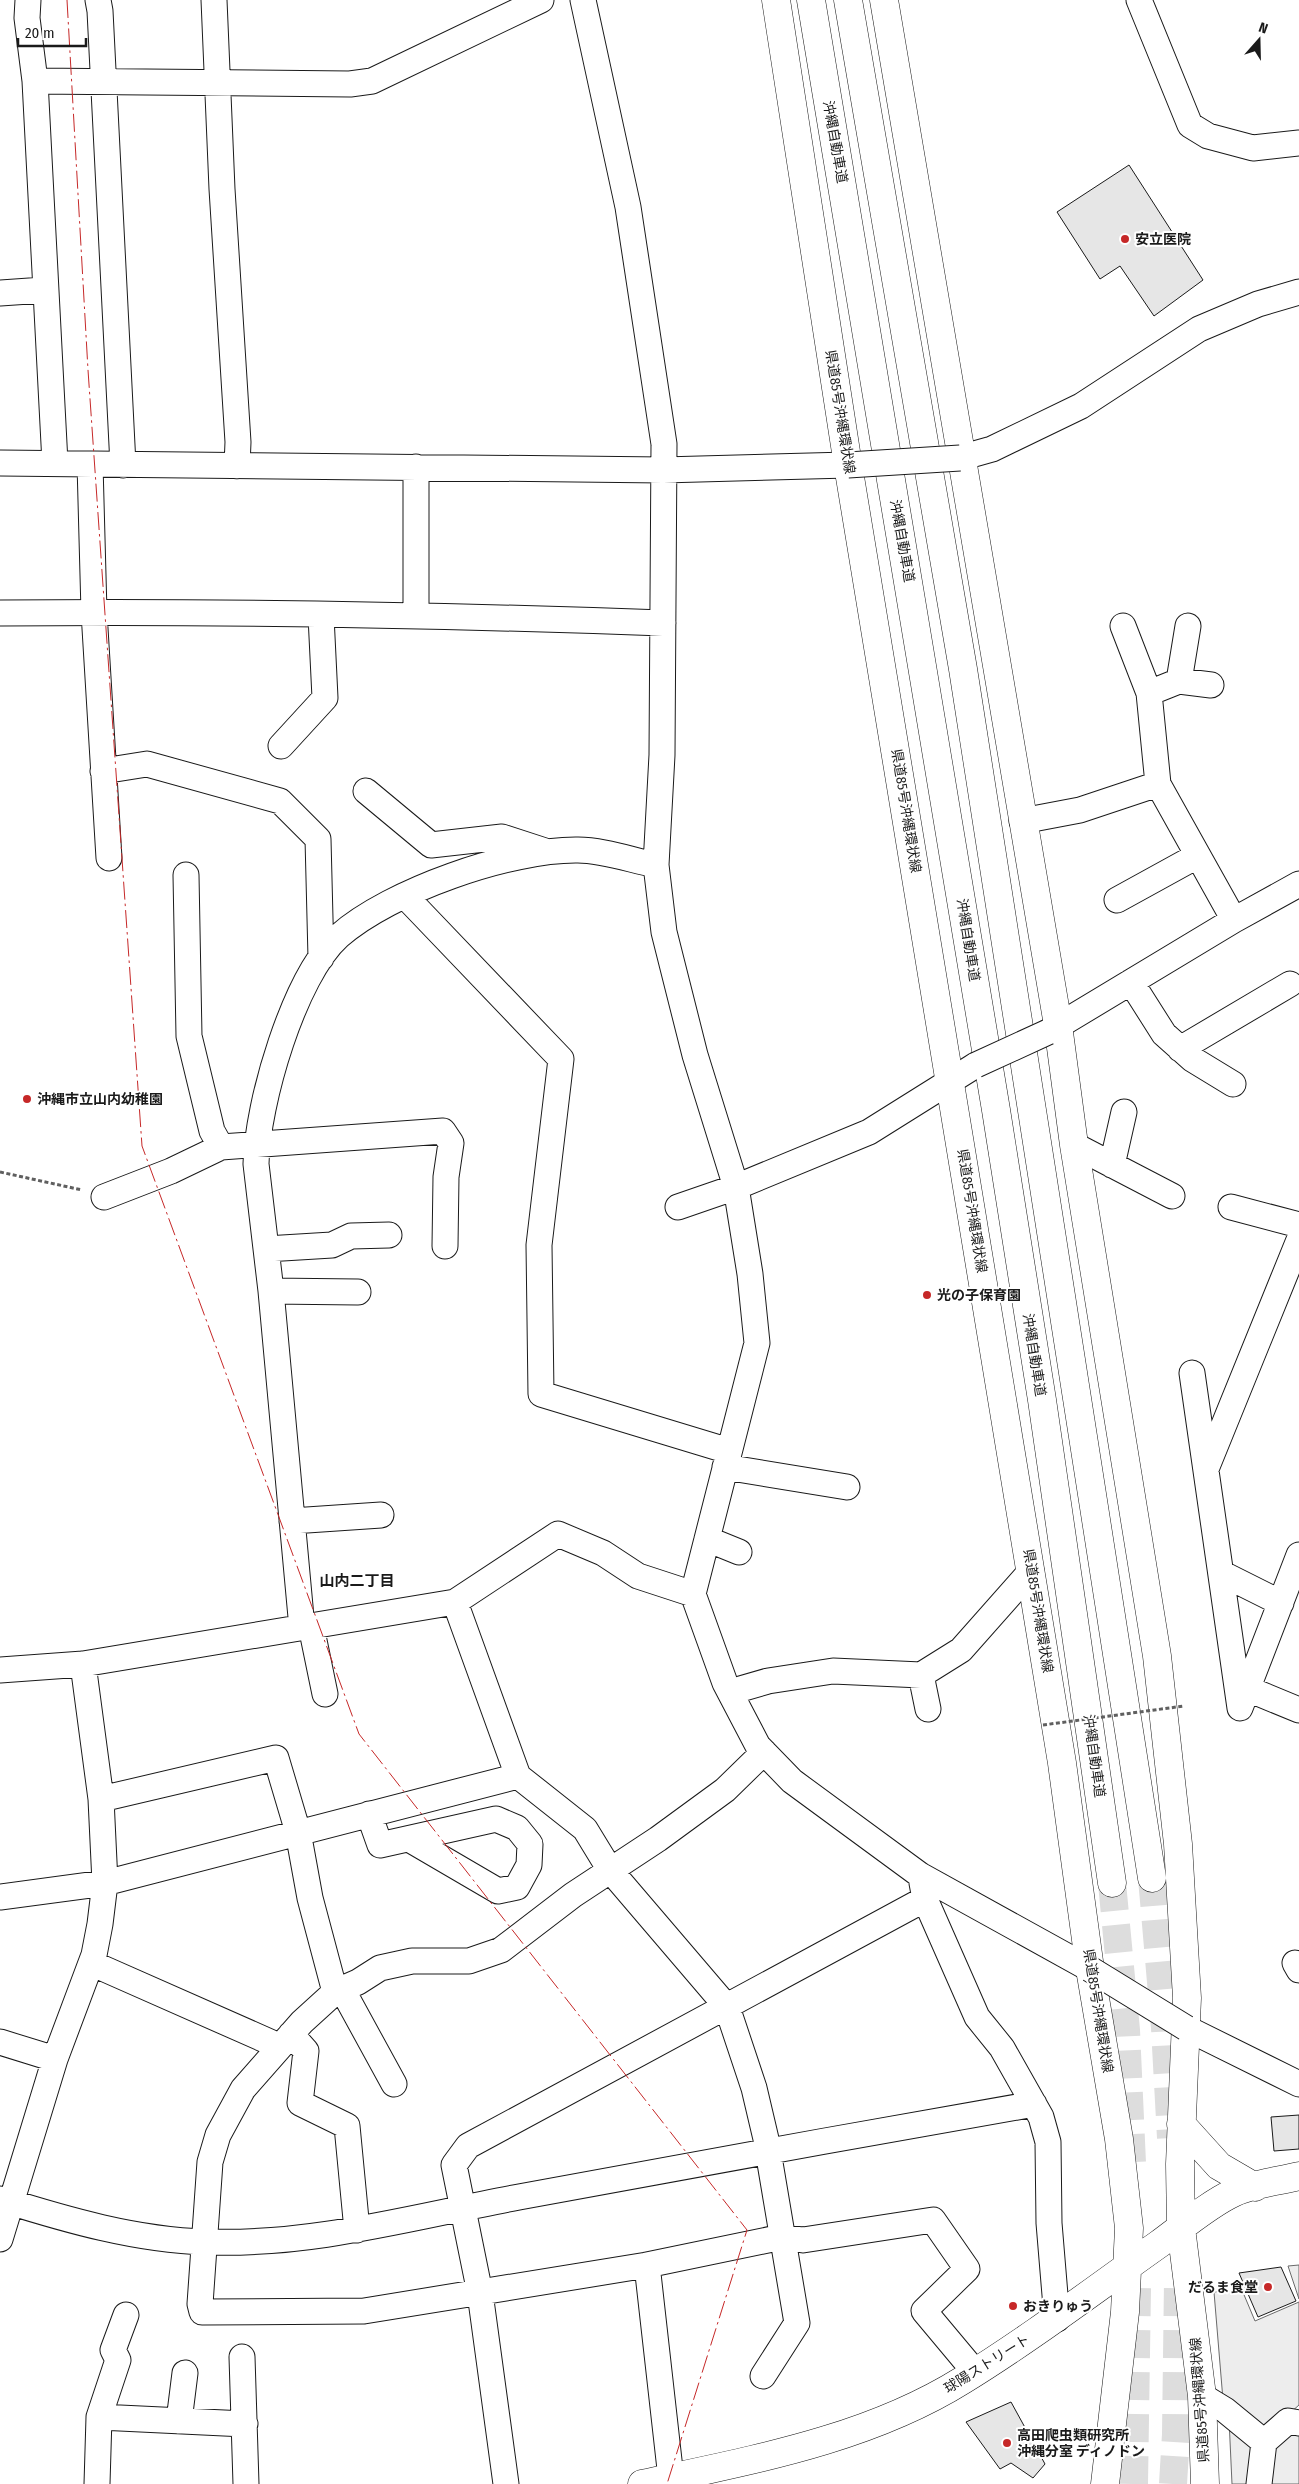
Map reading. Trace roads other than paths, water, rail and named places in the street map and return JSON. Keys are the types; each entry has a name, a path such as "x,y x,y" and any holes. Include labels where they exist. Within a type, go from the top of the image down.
{"main road":[{"name":"県道85号沖縄環状線","path":"776,0 848,465 1062,1763 1090,1969 1123,2166 1129,2228 1126,2312 1105,2484"},
{"name":"沖縄自動車道","path":"811,0 998,1120 1043,1410 1112,1883"},
{"path":"848,0 963,669 1152,1878"},
{"name":"県道85号沖縄環状線","path":"884,0 1022,821 1053,1029 1074,1145 1157,1656 1178,1844 1184,1926 1186,2028 1181,2124 1182,2228 1202,2396 1205,2484"},
{"path":"1181,2124 1219,2166 1255,2187"},
{"name":"球陽ストリート","path":"642,2484 769,2455 859,2429 912,2409 975,2372 1057,2319 1128,2266 1234,2192 1299,2176"}],"street":[{"path":"28,0 28,18 35,81 44,290 53,404 55,463"},
{"path":"98,0 104,80 123,465"},
{"path":"214,0 222,189 238,442 237,466"},
{"path":"35,81 104,80 350,84 372,81 541,0"},
{"path":"583,0 628,207 664,444 662,754 656,865 664,932 680,1000 736,1187 750,1274 757,1343 693,1594 730,1692 758,1746 792,1782 920,1875 1090,1969 1186,2028 1296,2075"},
{"path":"1139,0 1190,125 1208,136 1253,148 1299,143"},
{"path":"0,293 44,290"},
{"path":"0,463 663,470 848,465 960,458 992,449 1081,406 1206,325 1258,304 1299,292"},
{"path":"90,464 94,612 109,858"},
{"path":"416,467 416,615"},
{"path":"0,613 416,615 663,624"},
{"path":"281,746 325,698 321,616"},
{"path":"1123,626 1149,693 1158,784 1234,920"},
{"path":"1179,681 1188,626"},
{"path":"1149,693 1179,681 1211,685"},
{"path":"103,771 146,764 280,801 318,839 321,958"},
{"path":"1022,821 1080,810 1158,784"},
{"path":"366,791 431,844 502,837 545,852"},
{"path":"324,1694 306,1627 292,1521 271,1291 256,1164 256,1145 264,1104 275,1063 302,991 321,958 338,937 363,918 440,880 534,853 545,852 581,850 656,865"},
{"path":"1117,900 1198,856"},
{"path":"186,876 188,1036 212,1131 221,1147"},
{"path":"678,1207 736,1187 869,1132 950,1080 1053,1029 1234,920 1299,884"},
{"path":"405,896 561,1059 539,1245 541,1394 727,1459 847,1487"},
{"path":"1131,982 1164,1034 1192,1059 1233,1084"},
{"path":"1180,1049 1290,984"},
{"path":"1112,1165 1124,1112"},
{"path":"104,1197 170,1171 221,1147 443,1131 451,1143 446,1177 445,1246"},
{"path":"1074,1145 1172,1196"},
{"path":"1231,1207 1299,1225"},
{"path":"266,1249 332,1245 351,1236 389,1235"},
{"path":"1206,1469 1299,1240"},
{"path":"271,1291 358,1292"},
{"path":"1192,1373 1240,1708 1299,1555"},
{"path":"292,1521 381,1515"},
{"path":"0,1670 83,1664 455,1602 558,1534 603,1553 638,1576 693,1594"},
{"path":"707,1539 739,1552"},
{"path":"730,1692 768,1682 833,1671 921,1675 961,1650 1031,1571"},
{"path":"1221,1573 1280,1603"},
{"path":"455,1602 518,1776 584,1829 610,1870 727,2007 754,2088 769,2150 797,2324 763,2376"},
{"path":"0,2239 6,2201 55,2059 91,1964 100,1924 105,1883 101,1799 83,1664"},
{"path":"921,1675 928,1709"},
{"path":"1248,1688 1299,1710"},
{"path":"764,1752 725,1790 573,1895 501,1950 469,1961 412,1961 380,1968 339,1991 285,2040 243,2089 218,2135 210,2162 206,2242 201,2286 202,2312 364,2311 647,2265 782,2237 802,2240 933,2220 967,2269 924,2311 975,2372"},
{"path":"101,1799 276,1758 298,1832 310,1898 339,1991 394,2084"},
{"path":"0,1897 105,1883 518,1776"},
{"path":"369,1814 380,1845 409,1839"},
{"path":"920,1875 925,1899 977,2017 1002,2048 1041,2117 1048,2142 1049,2223 1057,2319"},
{"path":"506,2484 480,2293 461,2207 454,2164 468,2146 925,1899"},
{"path":"91,1964 285,2040 306,2051 300,2103 347,2126 357,2230"},
{"path":"0,2042 55,2059"},
{"path":"6,2201 82,2224 141,2235 206,2242 279,2239 357,2230 461,2207 769,2150 1034,2104"},
{"path":"647,2265 671,2478"},
{"path":"97,2484 99,2417 118,2360 113,2350 126,2315"},
{"path":"242,2357 246,2484"},
{"path":"179,2421 185,2373"},
{"path":"1202,2396 1225,2410 1264,2442"},
{"path":"99,2417 245,2424"},
{"path":"1259,2484 1264,2442 1288,2421 1299,2423"}],"tunnel":[{"path":"1152,1878 1165,2028 1171,2138"},
{"path":"1112,1883 1126,2030 1132,2163"},
{"path":"1173,2484 1176,2434 1178,2281"},
{"path":"1134,2484 1137,2288"}],"place":[{"name":"安立医院","path":"1125,239"},
{"name":"沖縄市立山内幼稚園","path":"27,1099"},
{"name":"光の子保育園","path":"927,1295"},
{"name":"だるま食堂","path":"1268,2287"},
{"name":"おきりゅう","path":"1013,2306"},
{"name":"高田爬虫類研究所 沖縄分室 ディノドン","path":"1007,2443"}],"district":[{"name":"山内二丁目","path":"357,1581"}]}
